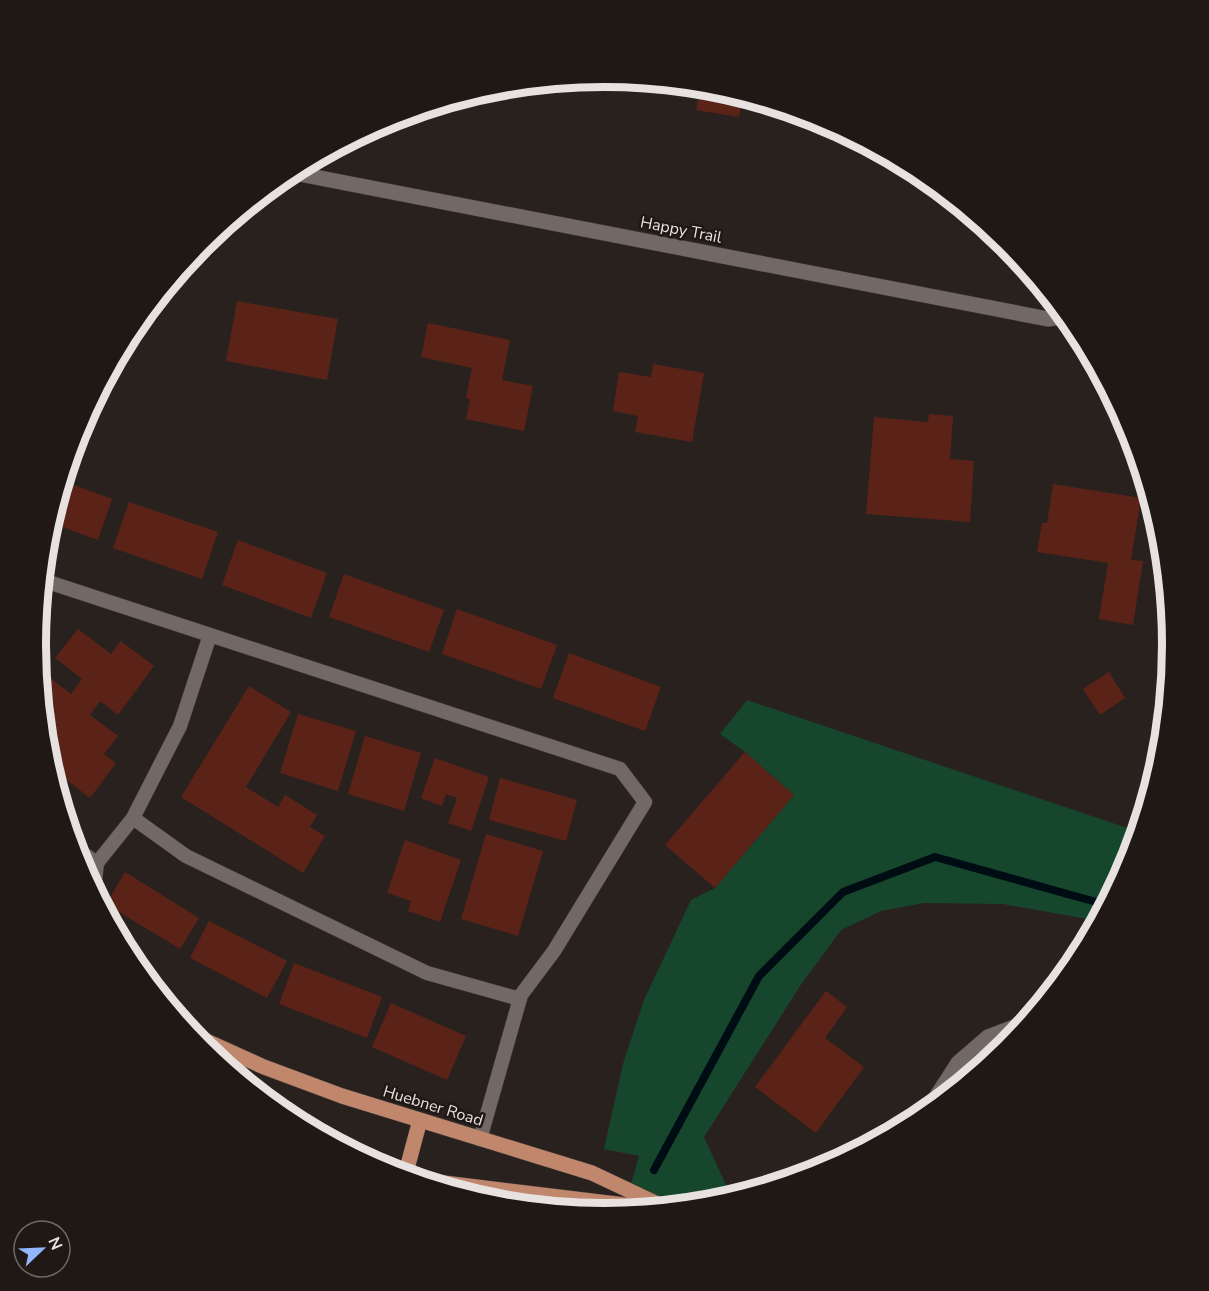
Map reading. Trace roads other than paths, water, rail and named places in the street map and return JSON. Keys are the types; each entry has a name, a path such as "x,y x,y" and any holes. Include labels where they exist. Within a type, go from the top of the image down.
{"main road":[{"name":"Huebner Road","path":"215,1045 264,1067 342,1096 592,1173 651,1201"},
{"path":"407,1167 420,1120"},
{"path":"467,1186 613,1204"}],"street":[{"name":"Happy Trail","path":"305,175 1048,319 1056,318"},
{"path":"941,1090 958,1063 988,1037 1009,1029"}],"lane":[{"path":"50,587 210,634 620,770 645,802 555,951 521,995 480,1139"},
{"path":"96,874 97,863 133,818 180,726 210,634"},
{"path":"133,818 186,856 427,972 520,999"},
{"path":"88,857 97,863"},
{"path":"92,865 97,863"}],"waterway":[{"path":"654,1170 759,976 843,892 935,857 1099,903"}]}
